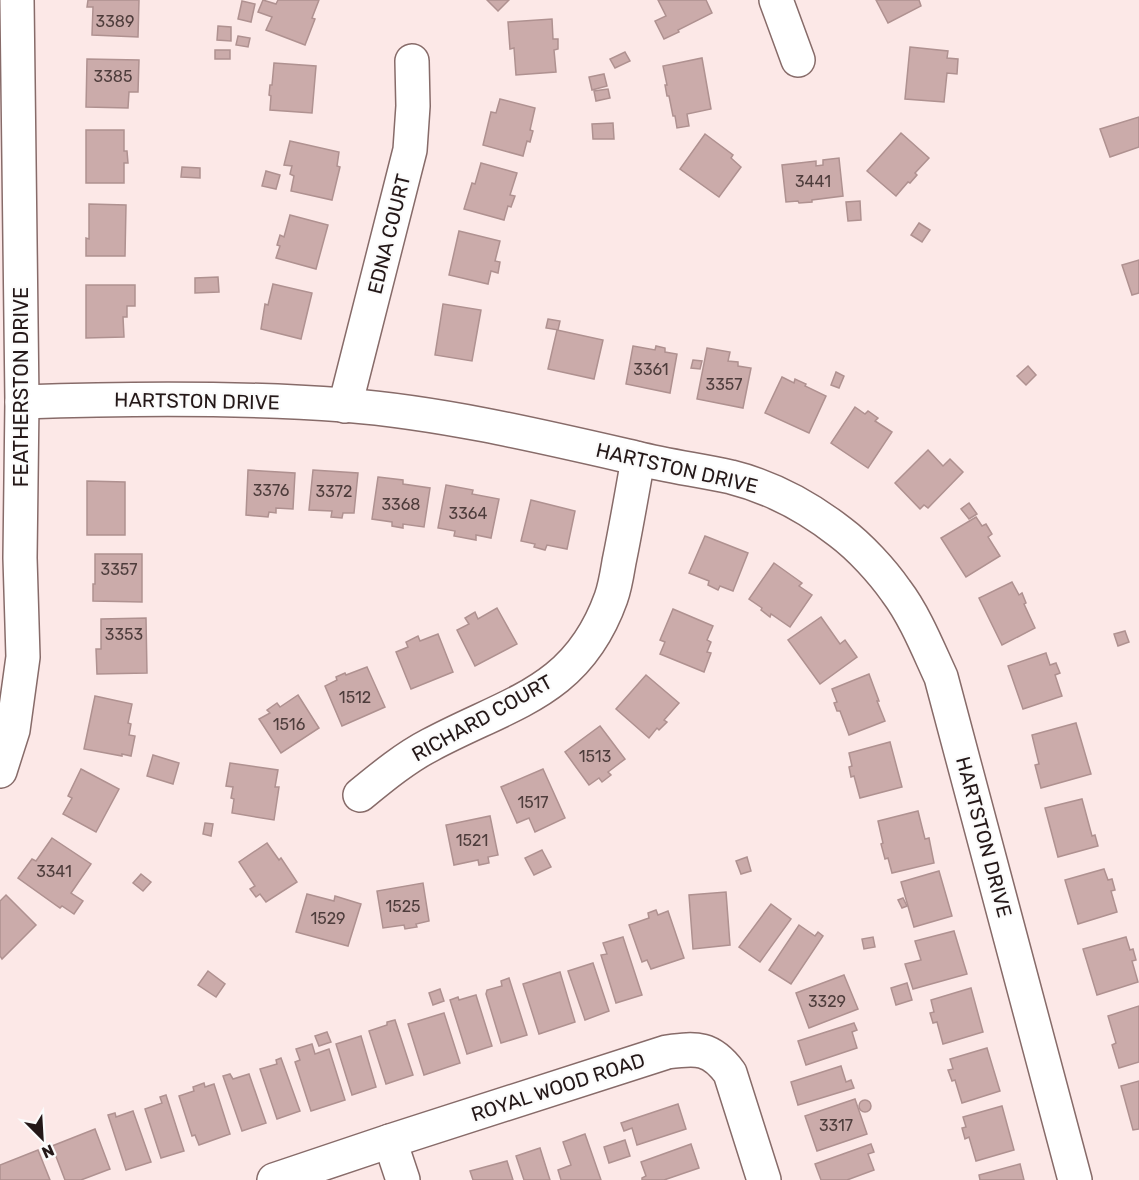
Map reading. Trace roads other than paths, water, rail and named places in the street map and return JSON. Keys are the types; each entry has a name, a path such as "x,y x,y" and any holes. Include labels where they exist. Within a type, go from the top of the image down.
{"street":[{"name":"FEATHERSTON DRIVE","path":"0,771 13,730 23,657 20,558 22,402 17,0"},
{"path":"776,0 798,60"},
{"name":"EDNA COURT","path":"345,406 410,150 413,106 412,61"},
{"name":"HARTSTON DRIVE","path":"22,402 218,399 345,406 488,426 733,478 778,493 812,512 842,533 897,591 921,632 941,677 1076,1180"},
{"name":"RICHARD COURT","path":"360,795 429,745 522,701 550,684 576,660 596,634 612,596 638,459"},
{"name":"ROYAL WOOD ROAD","path":"274,1180 667,1053 691,1049 708,1053 722,1062 730,1073 764,1180"},
{"path":"390,1141 403,1180"}]}
